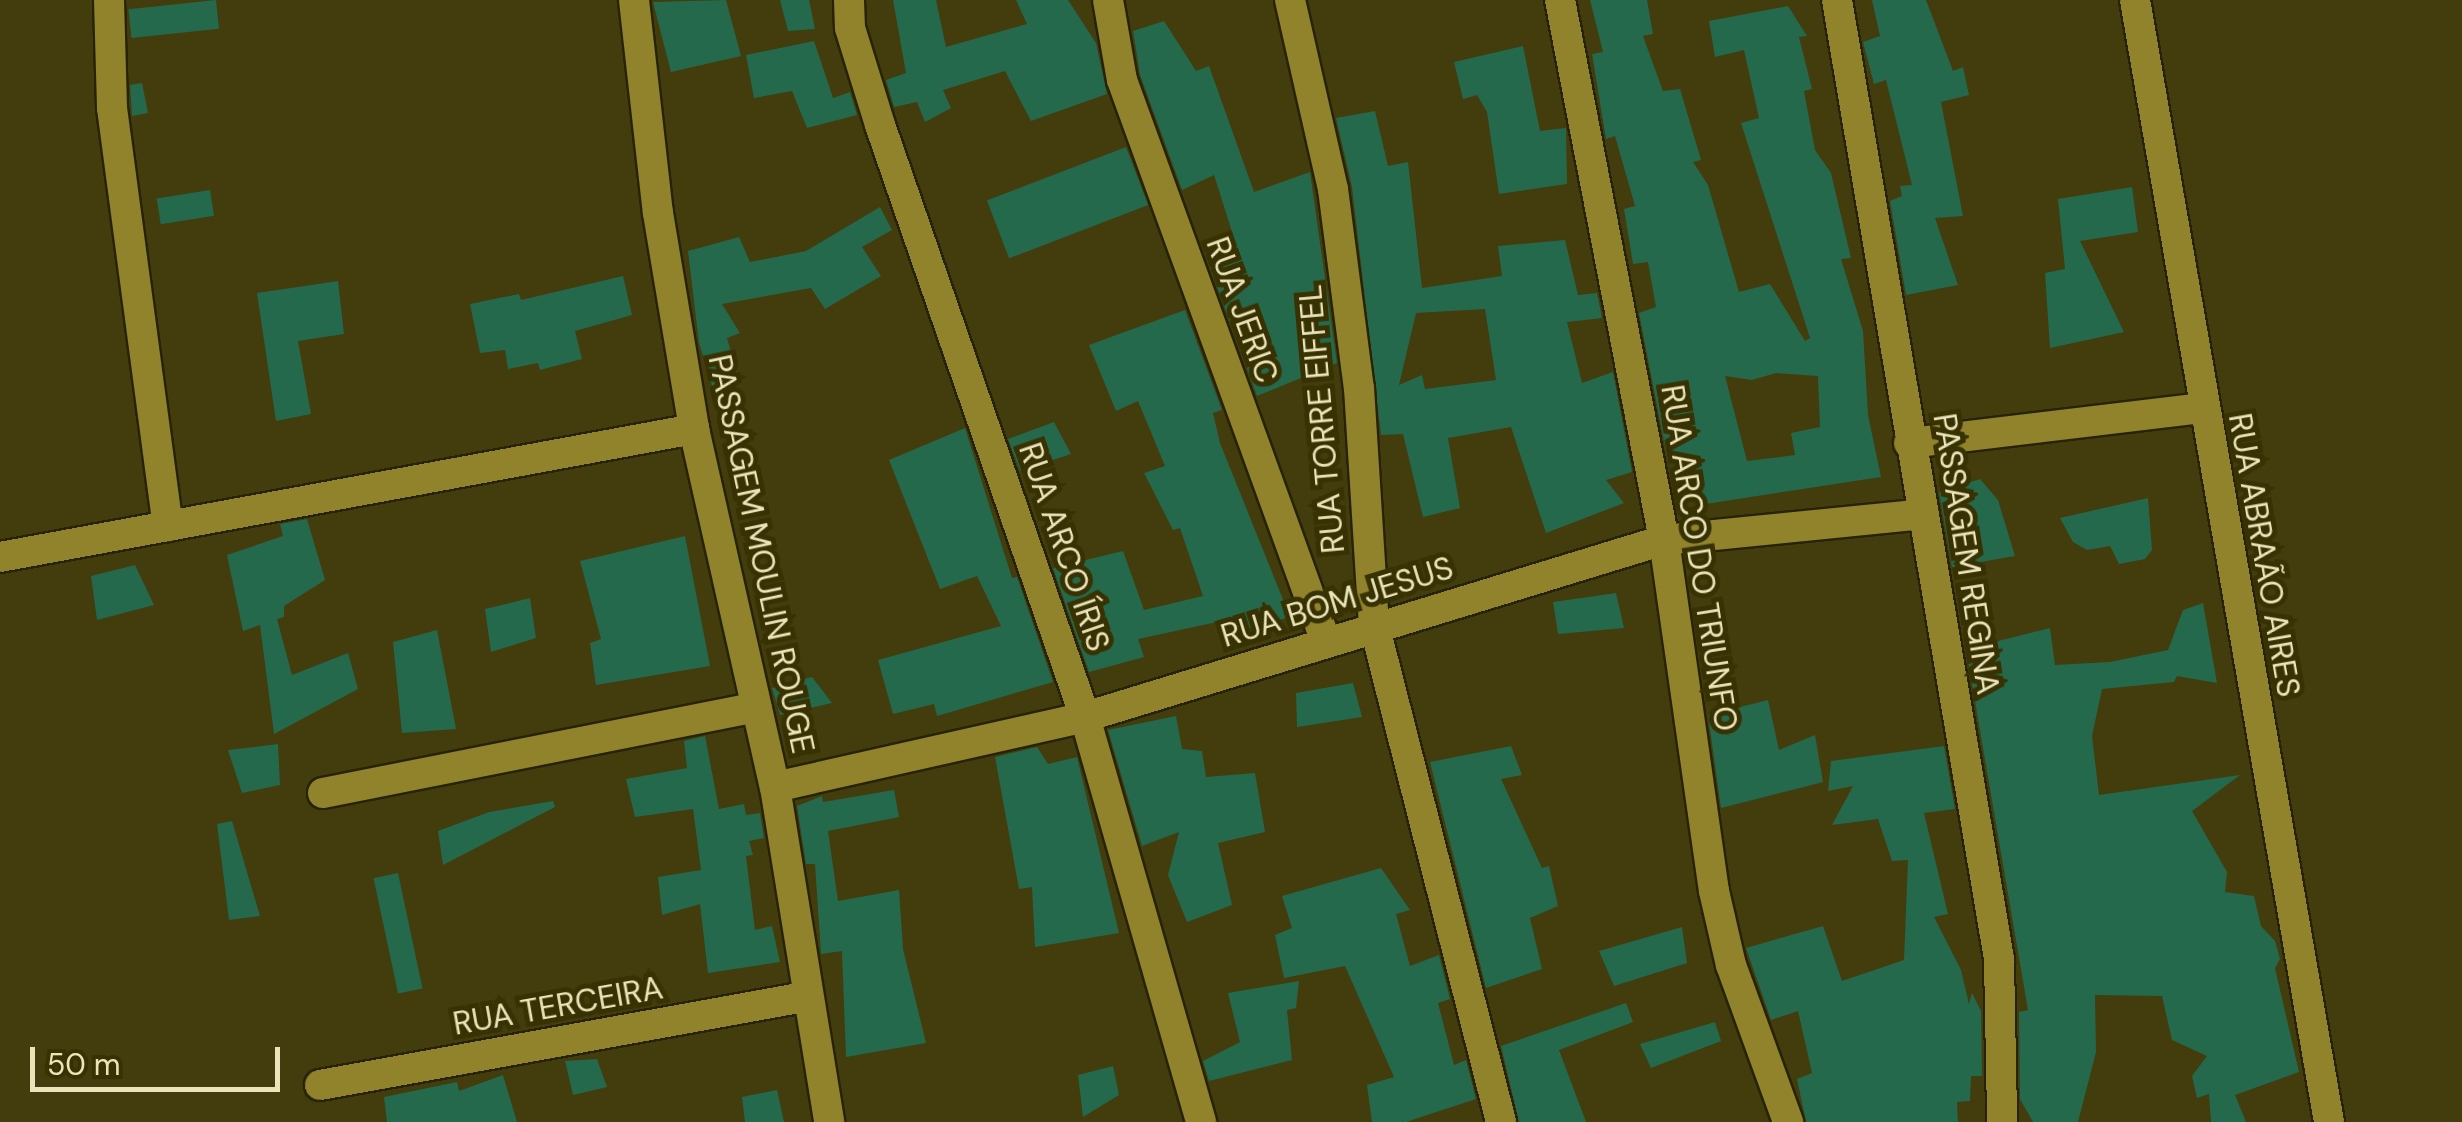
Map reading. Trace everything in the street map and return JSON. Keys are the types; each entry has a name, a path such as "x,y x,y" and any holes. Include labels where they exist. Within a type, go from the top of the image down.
{"street":[{"path":"109,0 112,108 168,526"},
{"name":"PASSAGEM MOULIN ROUGE","path":"634,0 658,213 694,429 775,787 829,1122"},
{"name":"RUA ARCO ÍRIS","path":"849,0 850,28 880,125 1085,718 1201,1122"},
{"name":"RUA JERIC","path":"1108,0 1122,80 1325,639"},
{"name":"RUA TORRE EIFFEL","path":"1290,0 1334,188 1359,388 1374,624 1500,1122"},
{"name":"RUA ARCO DO TRIUNFO","path":"1560,0 1664,540 1714,891 1730,965 1788,1122"},
{"name":"PASSAGEM REGINA","path":"1837,0 1909,444 2000,959 2002,1122"},
{"name":"RUA ABRAÃO AIRES","path":"2135,0 2201,408 2329,1122"},
{"path":"1909,444 2201,408"},
{"path":"0,557 694,429"},
{"name":"RUA BOM JESUS","path":"775,787 1085,718 1325,639 1664,540 1924,514"},
{"path":"323,793 757,707"},
{"name":"RUA TERCEIRA","path":"320,1084 808,996"}],"building":[{"path":"216,0 219,29 132,38 128,9"},
{"path":"726,0 741,56 671,72 653,2"},
{"path":"780,0 809,0 815,29 788,31"},
{"path":"893,0 936,0 946,47 1027,24 1016,0 1068,0 1096,43 1107,94 1031,121 1005,71 943,90 951,108 925,122 917,102 894,107 886,80 906,73"},
{"path":"1590,0 1647,0 1653,34 1643,36 1663,91 1680,89 1701,160 1693,162 1708,185 1739,292 1770,284 1805,341 1810,338 1741,123 1759,118 1744,50 1715,57 1709,21 1788,6 1807,36 1799,37 1812,89 1804,91 1815,150 1831,173 1851,258 1841,259 1863,331 1868,415 1881,477 1699,505 1696,467 1676,470 1674,460 1668,462 1639,313 1656,307 1648,262 1633,264 1624,209 1635,206 1615,136 1606,139 1592,54 1603,52","holes":["1776,373 1818,376 1820,427 1791,433 1795,455 1747,461 1725,376 1752,380"]},
{"path":"1872,0 1926,0 1953,71 1963,67 1969,95 1941,102 1963,216 1935,218 1958,285 1906,295 1890,201 1902,196 1900,186 1912,185 1886,80 1874,84 1863,42 1880,36"},
{"path":"1164,21 1196,71 1209,66 1254,192 1310,172 1337,363 1257,396 1203,248 1233,235 1214,175 1182,190 1140,75 1133,31"},
{"path":"814,41 833,98 850,92 857,115 807,128 792,91 754,98 746,55"},
{"path":"1523,46 1540,131 1566,128 1567,184 1499,194 1487,112 1477,95 1463,99 1454,62"},
{"path":"142,83 148,113 132,116 130,85"},
{"path":"1375,111 1388,166 1408,162 1422,288 1502,276 1498,246 1565,240 1578,295 1597,293 1602,318 1567,322 1582,383 1613,372 1632,472 1606,480 1624,503 1546,533 1511,427 1448,438 1460,508 1423,517 1403,434 1381,435 1352,187 1336,118","holes":["1485,309 1496,380 1425,389 1422,375 1399,385 1416,313"]},
{"path":"1126,147 1148,205 1009,258 987,200"},
{"path":"2132,187 2138,232 2080,241 2124,332 2050,348 2045,273 2065,269 2058,199"},
{"path":"210,190 214,216 161,224 157,198"},
{"path":"880,207 892,230 862,247 881,276 825,309 811,288 722,304 740,333 727,338 740,383 715,395 699,343 688,251 739,237 750,262 806,251"},
{"path":"623,276 632,315 575,331 582,359 540,370 538,363 508,369 505,350 480,353 470,304 519,294 521,300"},
{"path":"338,281 344,334 298,341 311,414 276,421 257,293"},
{"path":"1185,310 1222,410 1213,413 1220,443 1290,617 1220,636 1217,622 1138,639 1144,657 1089,672 1053,568 1123,551 1144,610 1203,596 1180,528 1173,530 1144,473 1165,466 1138,401 1116,411 1089,345"},
{"path":"1054,422 1071,454 1020,471 1008,439"},
{"path":"965,428 1012,578 1017,577 1053,682 937,716 934,704 893,714 878,660 1001,626 977,576 940,589 889,460"},
{"path":"1980,479 1998,500 2015,556 1952,567 1939,492"},
{"path":"2148,498 2152,550 2145,559 2119,564 2110,546 2087,550 2073,542 2060,518"},
{"path":"307,519 325,580 284,606 284,617 277,619 292,675 348,653 358,689 274,734 260,625 243,631 227,555 283,536 280,524"},
{"path":"685,536 710,666 596,685 590,643 601,639 580,561"},
{"path":"135,565 154,605 97,620 91,576"},
{"path":"1616,593 1624,628 1558,634 1553,602"},
{"path":"530,598 536,638 491,652 485,609"},
{"path":"2203,603 2217,683 2177,676 2174,682 2102,689 2092,736 2099,795 2240,775 2192,811 2227,872 2225,892 2254,896 2261,926 2275,941 2280,959 2275,968 2299,1072 2235,1095 2246,1122 2211,1122 2209,1094 2197,1098 2192,1076 2207,1056 2172,1040 2162,996 2095,995 2096,1052 2078,1122 2033,1122 2020,1099 2019,1012 2028,1010 1966,649 2050,628 2055,665 2110,662 2168,650 2183,610"},
{"path":"437,630 456,729 402,733 393,642"},
{"path":"812,677 832,703 780,715 772,688"},
{"path":"1353,683 1362,717 1297,727 1296,693"},
{"path":"1768,700 1779,750 1815,735 1823,782 1721,808 1708,715"},
{"path":"1176,716 1182,749 1202,751 1206,777 1255,773 1265,832 1218,843 1232,905 1187,922 1168,875 1179,832 1142,846 1108,730"},
{"path":"705,736 719,809 744,804 746,815 760,813 764,838 749,841 753,855 746,856 755,930 772,926 780,962 708,973 700,904 662,915 658,877 701,870 693,809 635,817 626,779 687,768 684,741"},
{"path":"278,744 280,785 242,793 228,750"},
{"path":"1511,746 1522,775 1501,779 1542,868 1549,866 1558,906 1530,918 1542,969 1486,988 1430,762"},
{"path":"1944,746 1955,809 1924,813 1948,914 1934,917 1961,970 1969,1004 1972,993 1981,1011 1982,1076 1971,1076 1970,1101 1957,1102 1958,1122 1806,1122 1797,1079 1812,1073 1798,1011 1771,1020 1746,948 1823,926 1842,981 1904,960 1908,860 1892,861 1878,819 1832,825 1853,786 1828,791 1831,761"},
{"path":"1037,747 1048,764 1077,757 1119,933 1035,947 1032,887 1019,889 995,757"},
{"path":"894,790 899,817 828,831 838,901 899,890 903,949 926,1043 846,1057 842,951 821,954 815,864 806,864 797,806 822,796 823,802"},
{"path":"553,801 555,807 443,865 438,831 489,812"},
{"path":"232,821 260,916 229,920 217,824"},
{"path":"1381,868 1410,910 1396,914 1410,966 1439,955 1450,999 1438,1003 1454,1065 1466,1060 1476,1099 1406,1122 1372,1122 1367,1085 1394,1077 1345,966 1284,978 1275,935 1292,928 1282,896"},
{"path":"398,873 423,988 398,994 374,878"},
{"path":"1682,927 1687,963 1614,986 1599,951"},
{"path":"1299,981 1296,1008 1287,1010 1292,1060 1209,1081 1203,1061 1240,1042 1228,993"},
{"path":"1626,1003 1633,1022 1559,1050 1586,1122 1519,1122 1501,1046"},
{"path":"1715,1022 1721,1041 1651,1068 1640,1044"},
{"path":"597,1059 607,1087 573,1095 565,1061"},
{"path":"1113,1066 1119,1095 1083,1117 1078,1075"},
{"path":"503,1075 517,1122 387,1122 384,1097 457,1082 459,1091"},
{"path":"777,1090 784,1122 745,1122 742,1097"}]}
